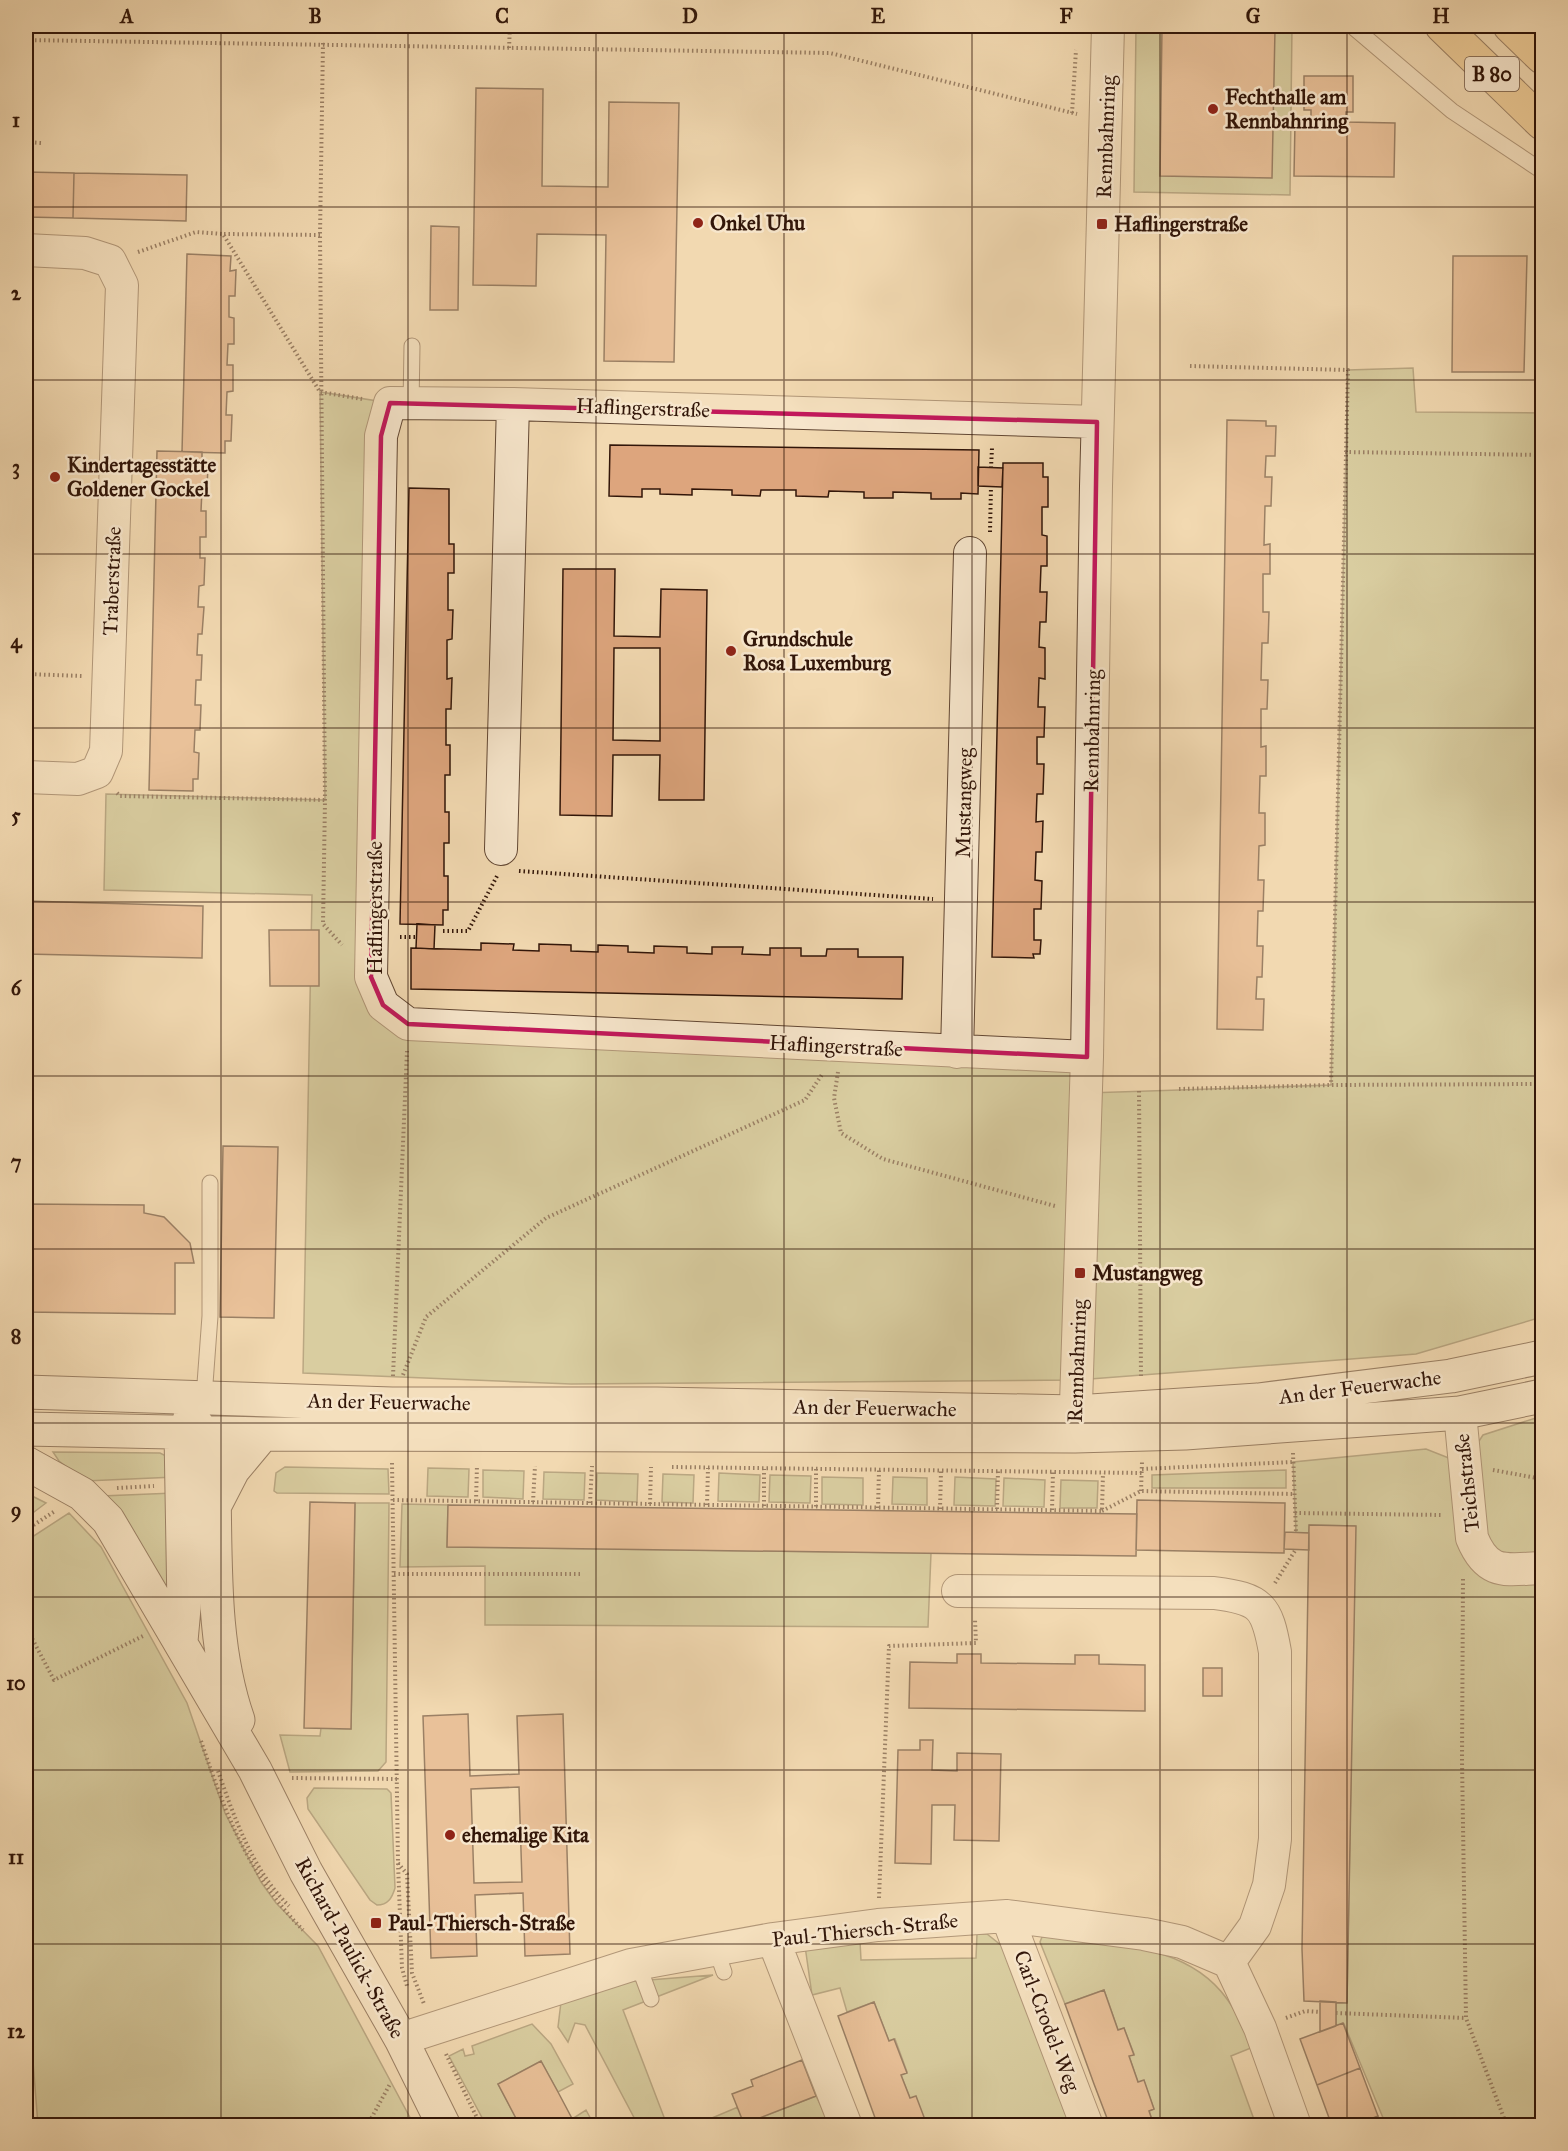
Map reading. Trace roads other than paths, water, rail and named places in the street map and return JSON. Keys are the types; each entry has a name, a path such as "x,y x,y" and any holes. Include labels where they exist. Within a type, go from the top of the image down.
{"highway":[{"name":"B 80","path":"1442,26 1542,123"},
{"name":"B 80","path":"1510,26 1542,57"}],"street":[{"name":"Rennbahnring","path":"1075,1424 1088,1057 1098,922 1104,500 1097,422 1108,26"},
{"name":"Traberstraße","path":"26,250 85,253 110,261 122,285 106,750 97,772 78,779 26,777"},
{"name":"Haflingerstraße","path":"1088,1057 408,1023 383,1005 371,977 381,436 400,404 513,404 1097,422"},
{"path":"504,863 513,404"},
{"name":"Mustangweg","path":"957,1052 970,553"},
{"name":"An der Feuerwache","path":"1141,1421 1258,1400 1451,1376 1542,1357"},
{"name":"An der Feuerwache","path":"26,1392 153,1397 175,1406 195,1420 263,1434 392,1433 657,1404 1075,1424 1141,1421 1294,1425 1460,1413 1542,1396"},
{"name":"Teichstraße","path":"1460,1413 1472,1538 1479,1556 1500,1570 1542,1568"},
{"path":"181,1641 195,1420"},
{"name":"An der Feuerwache","path":"26,1430 195,1420 392,1433"},
{"name":"Richard-Paulick-Straße","path":"195,1420 213,1456 218,1612 235,1710 270,1774 306,1872 401,2039 444,2126"},
{"path":"216,1503 233,1470 263,1434"},
{"name":"Richard-Paulick-Straße","path":"26,1463 82,1494 108,1520 181,1641 270,1774"},
{"path":"966,1591 1214,1593 1244,1597 1260,1606 1270,1627 1275,1652 1275,1839 1269,1885 1255,1926 1229,1962 1260,2028 1295,2126"},
{"name":"Paul-Thiersch-Straße","path":"401,2039 638,1964 720,1960 773,1939 878,1925 1007,1916 1144,1934 1182,1942 1229,1962"},
{"name":"Carl-Crodel-Weg","path":"1007,1916 1087,2126"},
{"path":"773,1939 846,2126"}],"lane":[{"path":"1352,26 1452,111 1542,171"},
{"path":"400,404 412,346"},
{"path":"195,1420 210,1316 210,1183"},
{"path":"1451,1376 1460,1413"},
{"path":"638,1964 651,1999"}],"place":[{"name":"Fechthalle am Rennbahnring","path":"1213,109"},
{"name":"Onkel Uhu","path":"698,223"},
{"name":"Haflingerstraße","path":"1102,224"},
{"name":"Kindertagesstätte Goldener Gockel","path":"55,477"},
{"name":"Grundschule Rosa Luxemburg","path":"731,651"},
{"name":"Mustangweg","path":"1080,1273"},
{"name":"ehemalige Kita","path":"450,1835"},
{"name":"Paul-Thiersch-Straße","path":"376,1923"}]}
